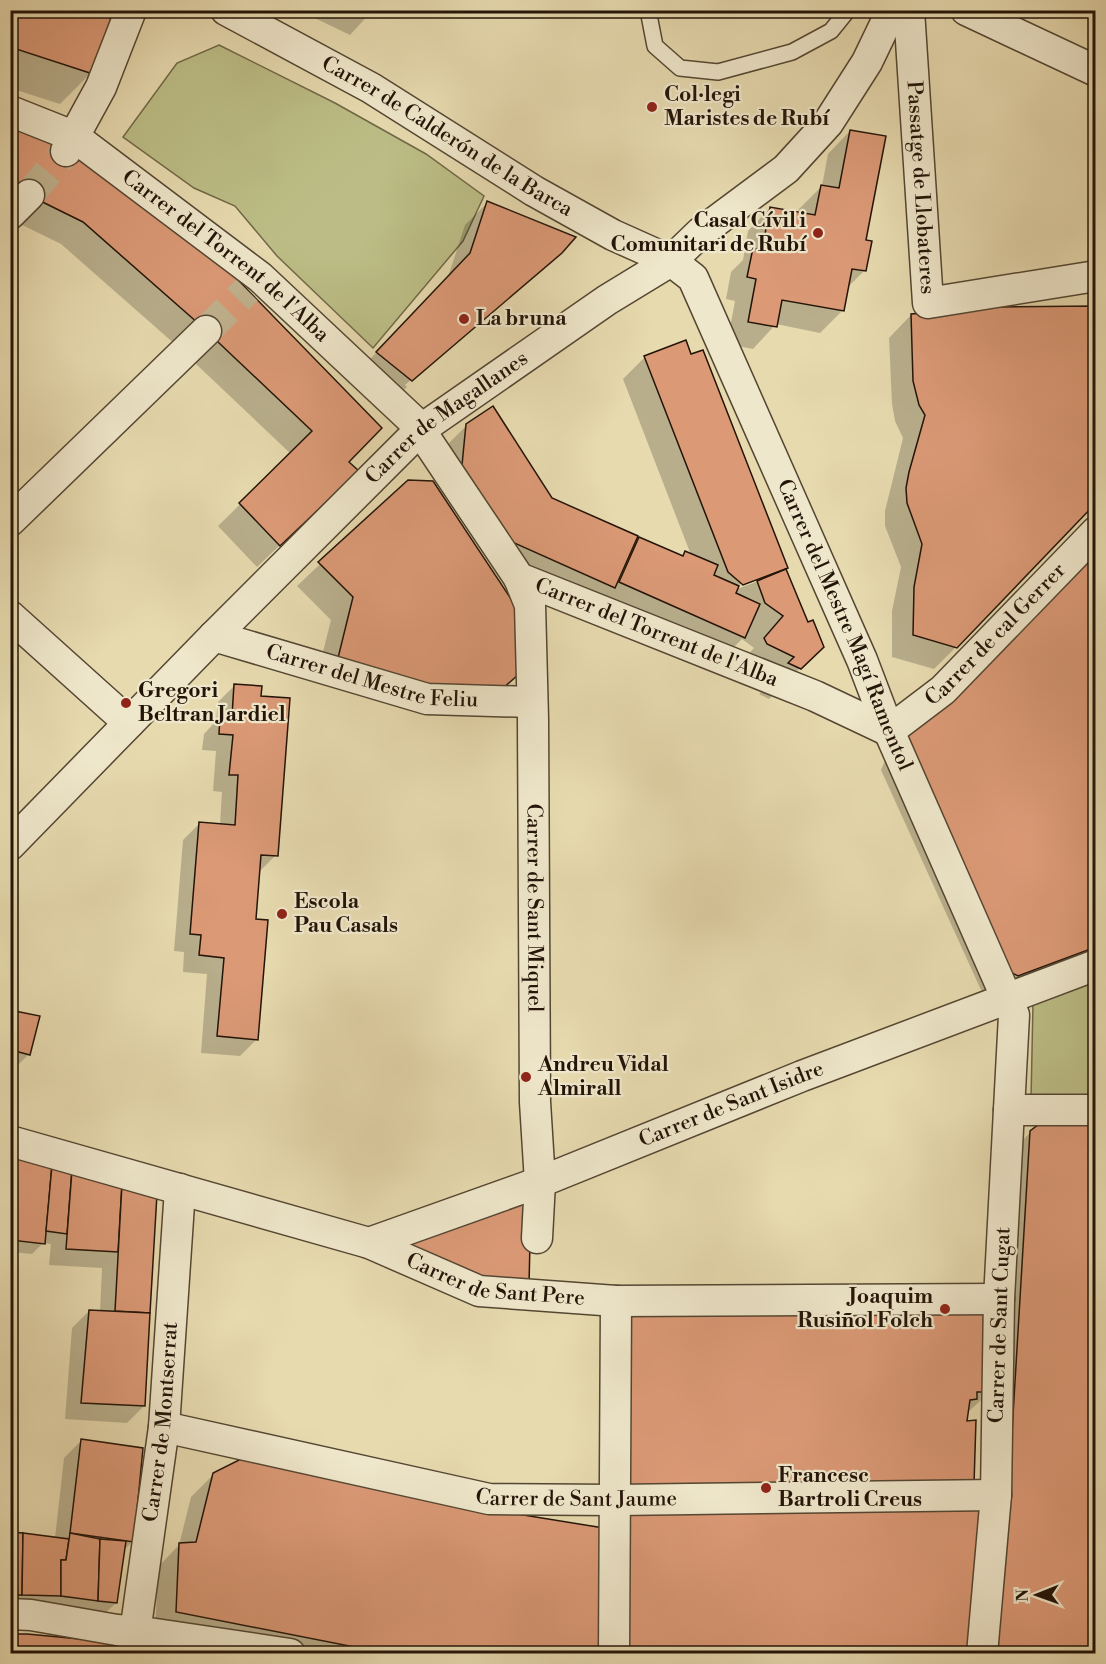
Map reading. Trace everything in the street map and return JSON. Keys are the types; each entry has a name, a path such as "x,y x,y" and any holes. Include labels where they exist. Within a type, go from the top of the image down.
{"street":[{"path":"70,144 101,87 130,10"},
{"name":"Carrer de Calderón de la Barca","path":"226,10 371,88 548,199 613,235 671,261"},
{"name":"Carrer de Magallanes","path":"10,845 214,636 421,430 607,300 671,261 700,233 786,169 828,123 867,62 893,12"},
{"name":"Passatge de Llobateres","path":"893,12 928,303 1095,276"},
{"path":"985,15 1095,71"},
{"name":"Carrer del Torrent de l'Alba","path":"10,111 70,144 254,284 421,430 519,578 815,696 889,731"},
{"name":"Carrer del Mestre Magí Ramentol","path":"671,261 693,278 862,660 889,731 1006,998"},
{"path":"10,522 206,331"},
{"name":"Carrer de cal Gerrer","path":"889,731 943,690 1095,532"},
{"name":"Carrer de Sant Miquel","path":"519,578 530,605 535,1102 540,1182 537,1238"},
{"path":"10,616 129,723"},
{"name":"Carrer del Mestre Feliu","path":"214,636 427,699 531,702"},
{"name":"Carrer de Sant Isidre","path":"369,1244 540,1182 802,1076 1095,965"},
{"name":"Carrer de Sant Cugat","path":"982,1653 996,1495 999,1299 1014,1015 1006,998"},
{"path":"1009,1110 1095,1110"},
{"name":"Carrer de Sant Pere","path":"10,1141 369,1244 479,1291 616,1301 999,1299"},
{"name":"Carrer de Montserrat","path":"134,1643 164,1427 180,1189"},
{"path":"614,1653 616,1301"},
{"name":"Carrer de Sant Jaume","path":"164,1427 489,1499 616,1500 996,1495"},
{"path":"10,1614 31,1615 134,1643 290,1653"}],"lane":[{"path":"648,10 655,46 680,68 718,72 792,52 831,31 848,10"}],"green space":[{"path":"219,45 335,103 426,154 484,196 463,241 373,348 277,256 235,206 194,188 123,137 177,63"},
{"path":"1095,979 1095,1100 1031,1100 1033,1003"}],"building":[{"path":"10,10 87,10 111,18 93,74 10,47"},
{"path":"10,122 104,172 200,241 382,428 349,462 359,471 280,546 239,503 312,431 199,324 83,222 10,186"},
{"path":"850,130 886,136 866,240 872,241 866,271 852,269 844,311 782,300 777,327 748,322 756,279 747,277 753,248 762,250 770,207 815,215 821,185 839,188"},
{"path":"487,201 576,237 562,253 412,381 376,352 470,253"},
{"path":"1096,306 1096,503 957,648 913,635 914,587 922,544 907,503 906,488 925,415 919,405 913,381 911,314 997,307"},
{"path":"686,340 691,354 703,350 788,568 743,585 728,572 644,356"},
{"path":"493,406 552,498 638,536 615,588 512,542 462,465 466,424"},
{"path":"408,480 433,481 519,611 518,675 502,689 429,685 338,658 353,597 318,562"},
{"path":"639,537 683,556 685,551 718,565 714,575 739,586 736,593 760,604 745,638 619,582"},
{"path":"1096,540 1096,947 1018,976 1003,968 903,747 912,724"},
{"path":"786,569 808,622 813,620 824,647 801,669 788,663 794,657 767,644 764,638 783,616 765,603 757,581"},
{"path":"234,684 262,686 261,696 290,698 278,856 261,855 256,919 268,920 258,1040 217,1036 224,958 199,955 201,935 190,934 199,822 235,825 238,775 229,775 233,735 219,734 220,715 232,716"},
{"path":"10,1010 40,1016 30,1055 15,1051 14,1127 10,1126"},
{"path":"1050,1116 1096,1118 1096,1654 994,1654 1008,1499 1030,1131"},
{"path":"13,1152 52,1165 45,1244 11,1240 10,1246 10,1187"},
{"path":"52,1165 72,1170 67,1234 46,1231"},
{"path":"72,1170 122,1184 118,1252 66,1249"},
{"path":"122,1184 157,1194 150,1313 115,1311"},
{"path":"531,1197 529,1286 491,1282 402,1242"},
{"path":"89,1310 150,1313 145,1406 81,1403"},
{"path":"995,1310 993,1392 977,1392 977,1399 970,1400 967,1421 976,1420 974,1484 622,1487 628,1314"},
{"path":"81,1439 143,1448 134,1542 70,1533"},
{"path":"245,1457 486,1509 610,1529 608,1654 390,1654 176,1612 179,1543 196,1542 213,1473"},
{"path":"985,1506 973,1641 963,1654 628,1654 624,1509"},
{"path":"10,1532 23,1533 22,1595 10,1595"},
{"path":"23,1533 69,1539 66,1560 61,1560 61,1596 22,1595"},
{"path":"70,1533 100,1539 98,1601 61,1596 61,1560 66,1560"},
{"path":"100,1539 126,1541 117,1603 98,1601"},
{"path":"10,1634 123,1643 121,1654 10,1654"}],"tunnel":[{"path":"29,195 66,151"},
{"path":"206,331 247,290"}],"place":[{"name":"Col·legi Maristes de Rubí","path":"652,107"},
{"name":"Casal Cívil i Comunitari de Rubí","path":"818,233"},
{"name":"La bruna","path":"464,319"},
{"name":"Gregori Beltran Jardiel","path":"126,703"},
{"name":"Escola Pau Casals","path":"282,914"},
{"name":"Andreu Vidal Almirall","path":"526,1077"},
{"name":"Joaquim Rusiñol Folch","path":"945,1309"},
{"name":"Francesc Bartroli Creus","path":"766,1488"}]}
